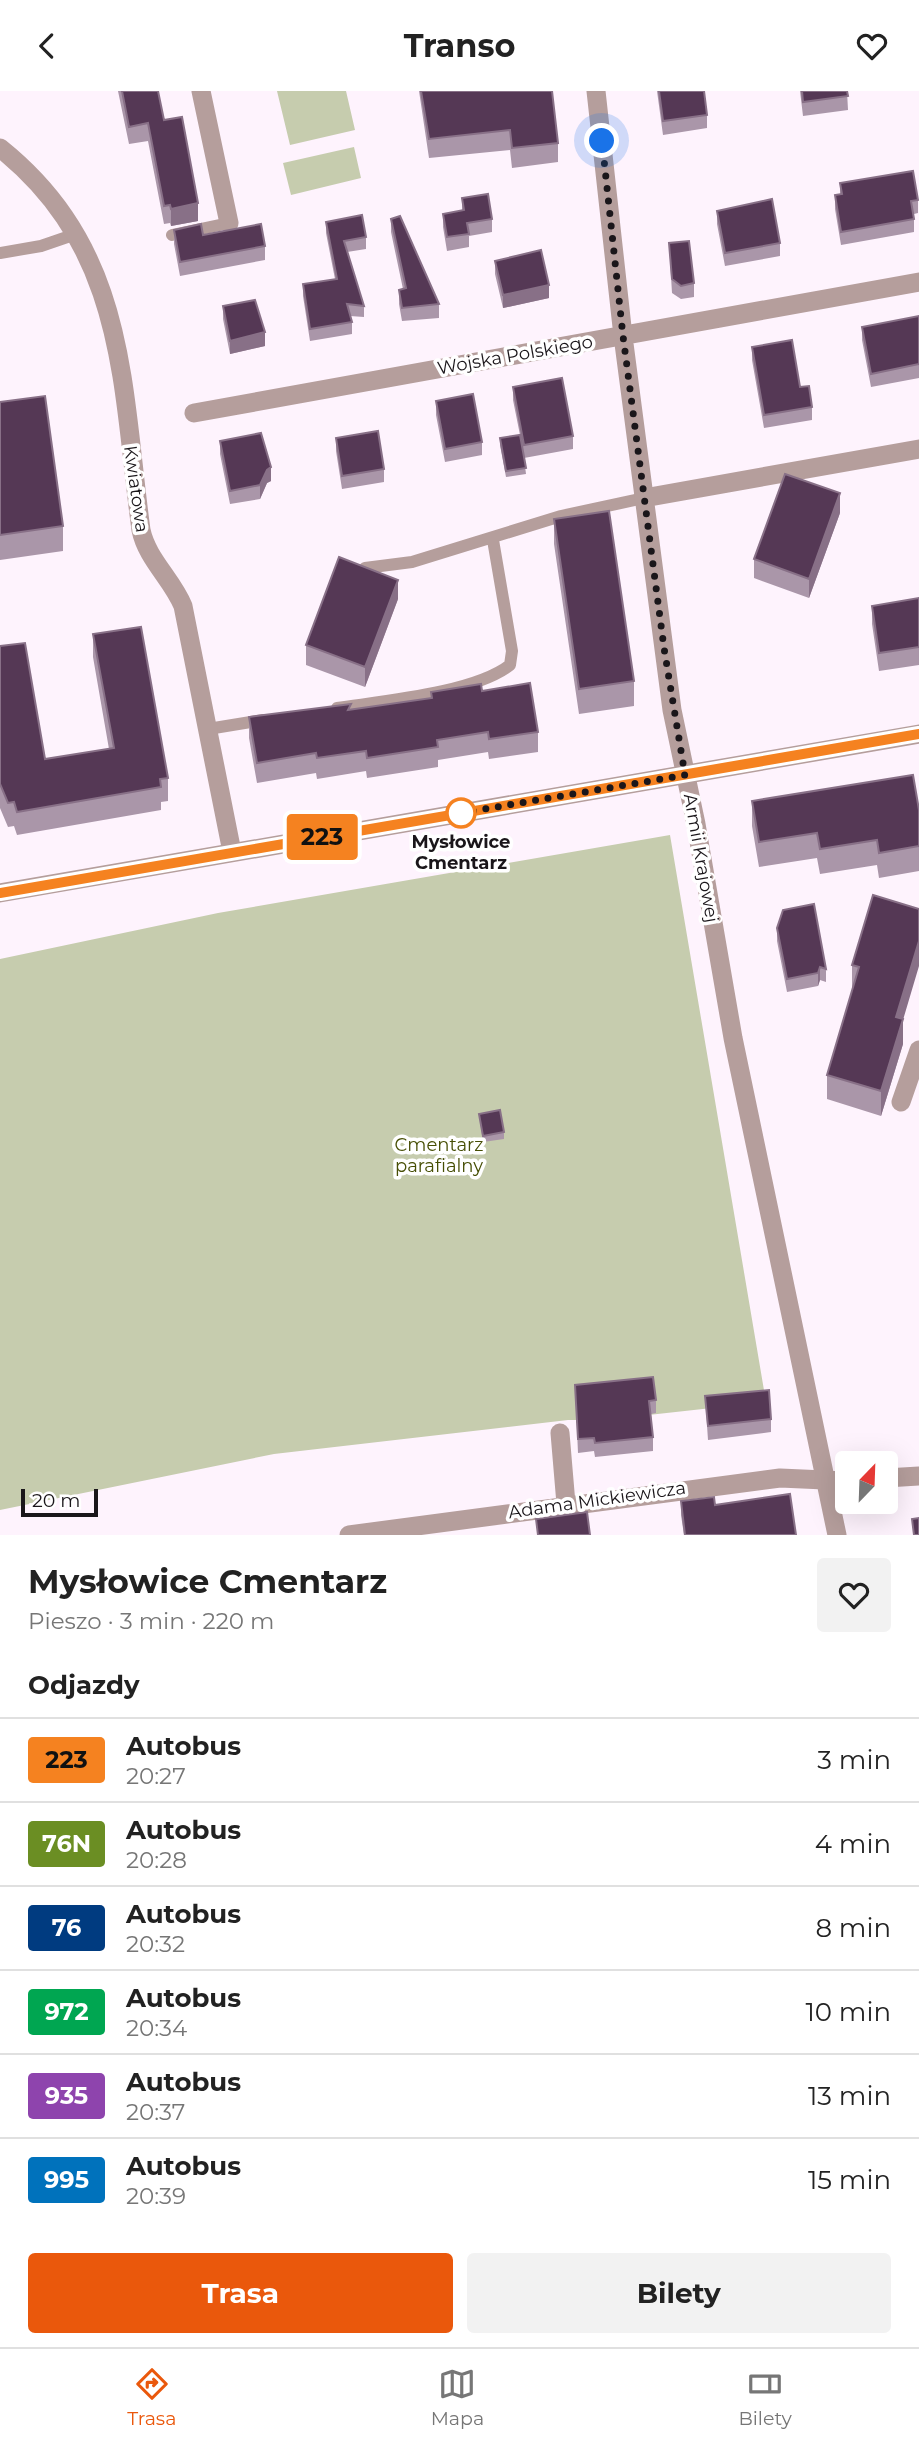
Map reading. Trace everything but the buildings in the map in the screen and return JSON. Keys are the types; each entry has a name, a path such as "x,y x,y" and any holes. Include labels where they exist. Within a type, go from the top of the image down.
{"street":[{"path":"201,91 229,223"},
{"name":"Armii Krajowej","path":"596,91 623,336 673,710 733,1038 837,1535"},
{"name":"Kwiatowa","path":"0,148 48,192 76,234 102,285 114,328 142,537 183,606 232,852"},
{"name":"Wojska Polskiego","path":"194,413 919,282"},
{"path":"644,498 919,449"},
{"path":"0,893 919,734"},
{"path":"901,1102 919,1050"},
{"path":"560,1433 566,1504"},
{"path":"898,1477 919,1476"},
{"name":"Adama Mickiewicza","path":"349,1535 566,1504 780,1478 835,1480"}],"lane":[{"path":"172,235 229,223"},
{"path":"0,253 41,246 76,234"},
{"path":"365,568 412,562 492,540 561,516 644,498"},
{"path":"329,710 437,692 499,674 510,665 512,650 492,540"},
{"path":"208,729 275,718"}],"green space":[{"path":"277,91 346,91 355,130 290,145"},
{"path":"354,147 361,178 291,195 283,163"},
{"name":"Cmentarz parafialny","path":"670,835 766,1402 576,1423 576,1420 568,1420 274,1454 0,1510 0,959 218,913"}],"bus line":[{"name":"223","path":"0,893 919,734"}],"place":[{"name":"Mysłowice Cmentarz","path":"461,813"}],"route":[{"path":"461,813 685,775 664,648 623,336 602,141"}]}
